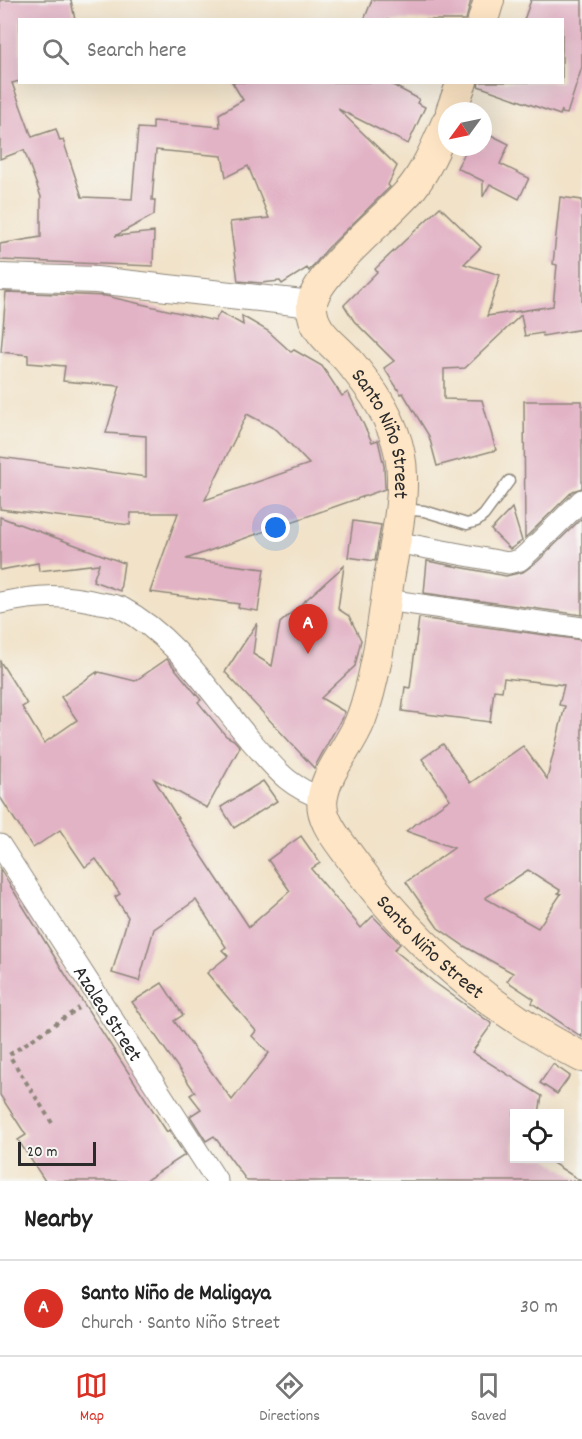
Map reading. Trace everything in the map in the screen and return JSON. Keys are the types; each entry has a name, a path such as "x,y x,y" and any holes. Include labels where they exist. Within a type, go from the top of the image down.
{"main road":[{"path":"484,18 489,0"},
{"path":"455,102 461,84"},
{"path":"312,304 318,289 329,275 392,211 414,185 438,142"},
{"name":"Santo Niño Street","path":"312,304 315,323 324,337 348,360 383,409 395,433 402,476 395,542 370,692 360,723 329,779 322,798 325,817 336,837 394,913 430,951 509,1014 582,1057"}],"street":[{"path":"0,277 96,280 312,304"},
{"path":"395,542 508,563 520,560 582,500"},
{"path":"0,603 35,596 74,597 120,608 158,634 192,667 284,779 303,792 322,798"},
{"path":"386,600 582,628"},
{"name":"Azalea Street","path":"0,845 217,1181"}],"lane":[{"path":"399,508 424,511 467,524 477,521 484,515 509,481"}],"path":[{"path":"52,1123 9,1055 98,996"}],"building":[{"path":"0,0 71,0 75,18 18,18 18,82 12,83 32,137 56,129 60,141 63,140 82,197 132,199 138,128 153,129 153,121 220,127 219,114 243,100 233,84 391,84 419,99 417,103 425,107 408,144 338,109 397,166 388,185 390,187 327,249 309,271 307,268 282,284 280,281 261,283 238,281 230,222 269,218 248,166 226,177 222,156 156,150 152,200 155,200 154,215 115,236 154,232 153,266 0,260 0,244 41,237 41,197 24,150 0,159"},
{"path":"372,0 471,0 466,18 365,18"},
{"path":"531,0 582,0 582,67 567,114 562,113 562,110 560,115 478,86 478,84 564,84 564,18 525,18"},
{"path":"492,136 509,144 500,164 529,178 519,199 490,184 483,197 483,181 457,168 463,156 492,156"},
{"path":"560,197 582,200 582,329 543,336 542,333 525,336 521,315 465,368 444,369 444,399 482,400 496,450 437,466 429,436 403,393 401,394 384,368 394,361 354,321 344,305 377,272 375,269 440,207 481,247 464,264 500,275 487,316 553,306 557,265 553,264"},
{"path":"6,292 106,296 215,321 220,312 243,325 242,316 268,331 291,352 294,350 322,366 342,396 348,392 372,442 378,440 384,466 385,489 186,559 264,569 258,611 238,608 239,604 150,592 178,513 131,513 130,525 0,509 0,457 146,477 146,436 106,433 120,386 63,381 65,366 28,363 28,355 1,352","holes":["247,414 277,430 309,464 205,500"]},
{"path":"524,401 582,401 582,488 573,491 525,538"},
{"path":"512,508 522,541 510,549 491,530"},
{"path":"0,517 124,563 120,591 93,581 99,564 39,571 38,563 0,570"},
{"path":"582,518 582,615 424,593 427,561 506,576 523,572 538,561"},
{"path":"353,521 381,525 375,561 348,557"},
{"path":"344,566 338,609 349,616 361,640 355,666 321,698 345,712 314,768 225,672 257,623 253,654 272,666 280,623"},
{"path":"419,618 582,640 582,1037 532,1003 534,999 507,981 513,973 464,946 438,928 406,882 454,848 406,831 450,799 422,759 443,744 470,783 523,746 547,779 565,706 559,705 564,685 504,678 502,691 494,690 490,722 402,711 405,687 410,688","holes":["528,870 560,890 558,893 561,894 538,928 485,898"]},
{"path":"167,659 201,700 198,702 226,736 240,747 207,808 154,779 249,927 290,891 268,860 301,836 320,863 311,869 361,928 373,916 400,944 394,950 492,1024 472,1052 542,1096 540,1109 510,1109 510,1163 553,1163 581,1181 247,1181 214,1136 206,1141 190,1116 201,1109 190,1095 195,1092 132,1002 162,983 183,1015 174,1021 232,1100 269,1053 252,1036 256,1031 207,973 228,956 222,950 226,947 196,900 154,929 139,981 112,973 128,917 115,897 120,894 96,859 85,867 60,830 33,848 0,797 0,661 27,704 22,707 44,743 77,720 61,697 97,672 97,674 99,672 135,681"},
{"path":"263,781 277,801 234,828 221,807"},
{"path":"0,869 75,990 167,1132 169,1130 185,1155 145,1181 45,1181 18,1140 26,1135 0,1095"},
{"path":"553,1064 570,1076 557,1094 540,1083"}],"place":[{"name":"Santo Niño de Maligaya","path":"308,654"}]}
